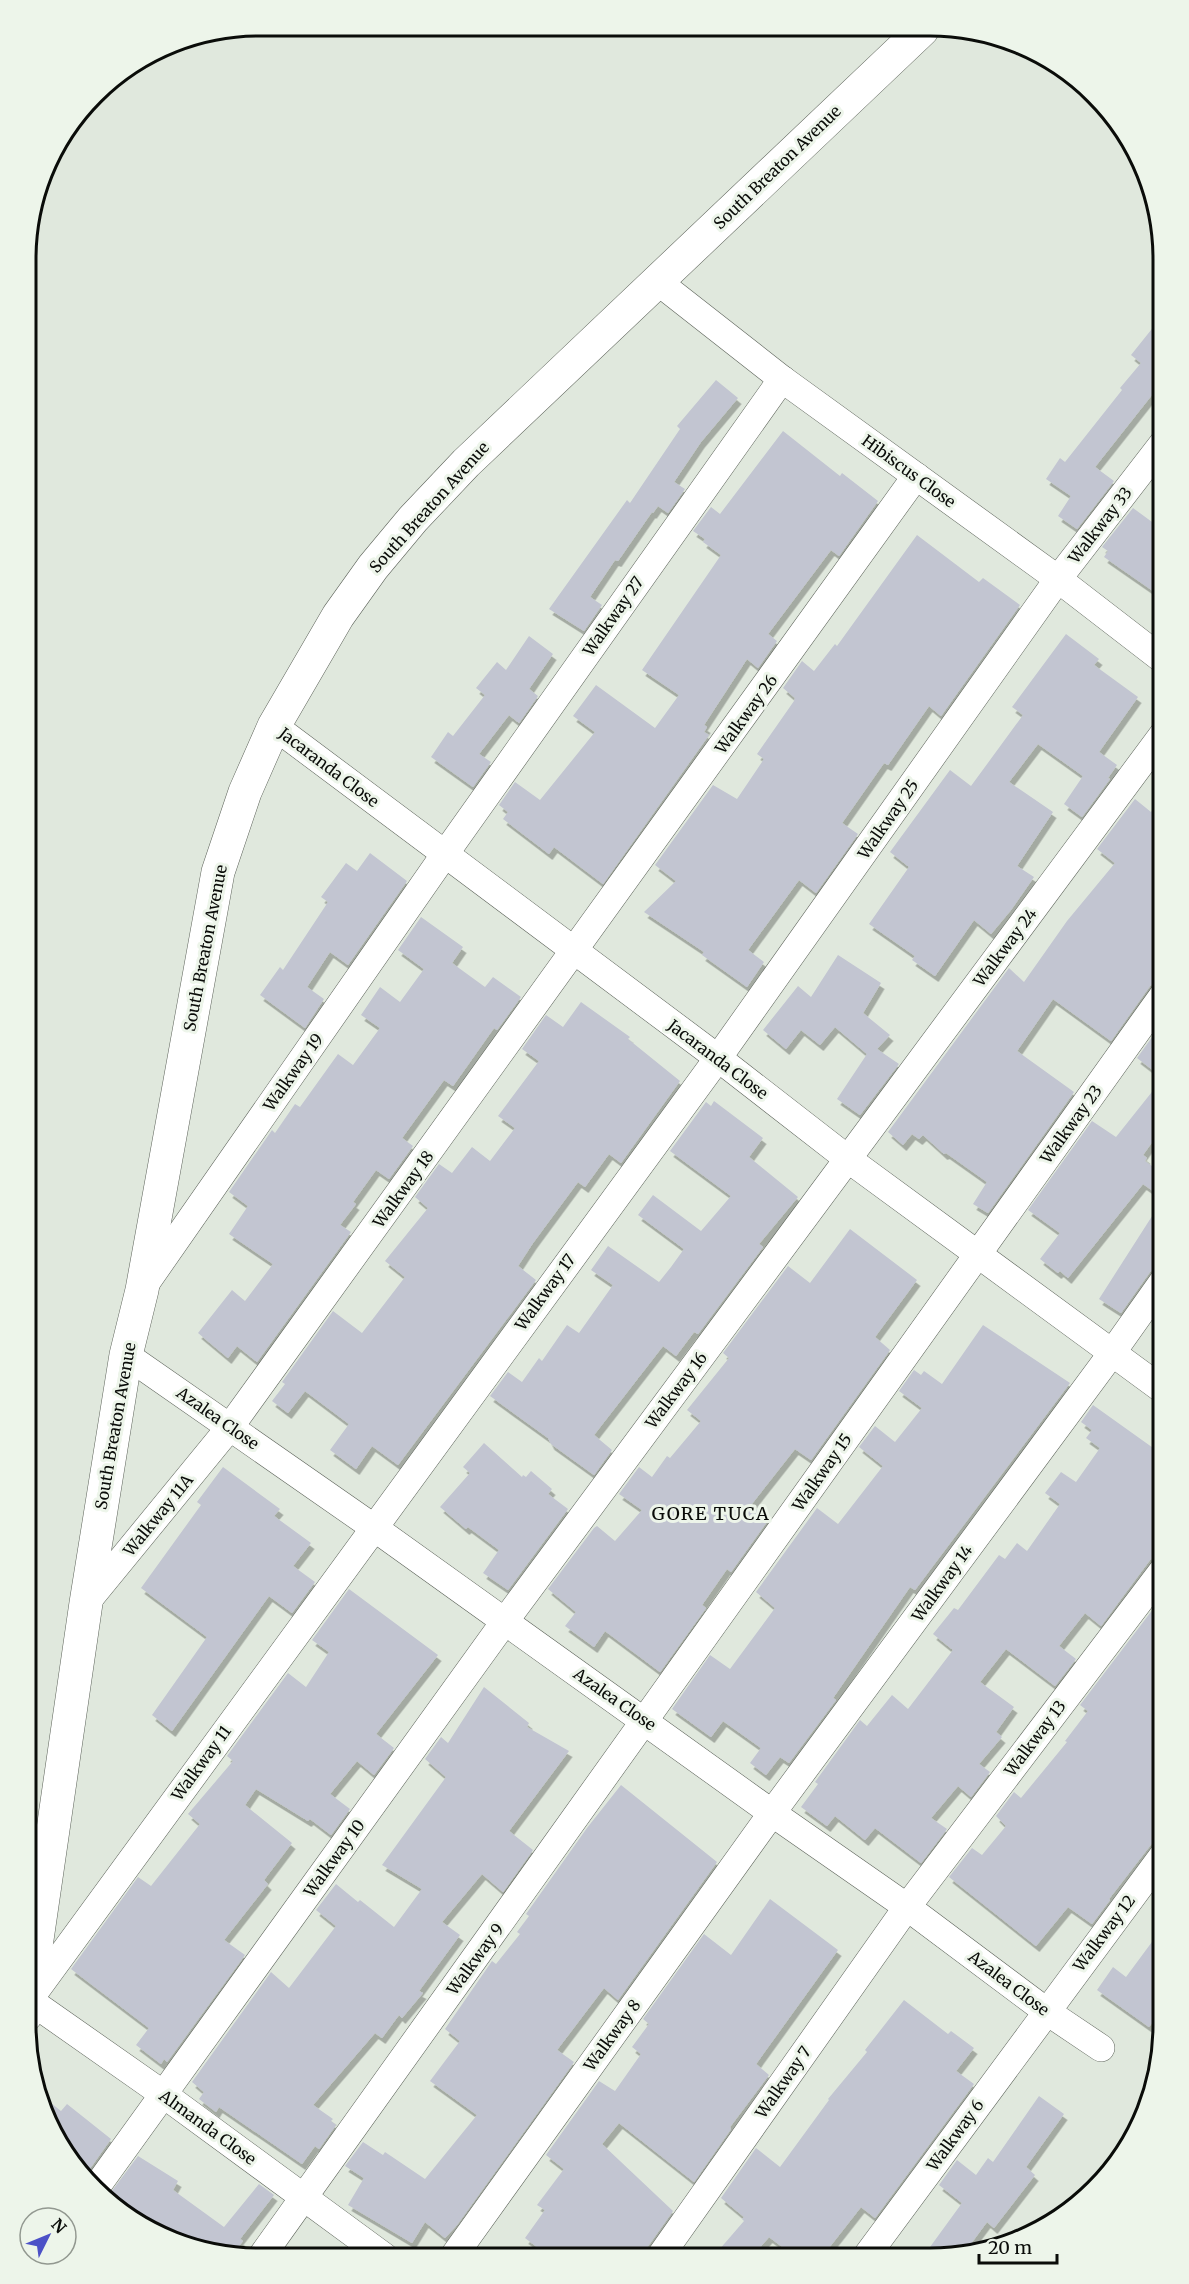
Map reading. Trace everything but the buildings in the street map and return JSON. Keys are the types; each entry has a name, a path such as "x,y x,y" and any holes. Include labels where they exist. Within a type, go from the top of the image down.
{"street":[{"name":"South Breaton Avenue","path":"36,1945 86,1603 126,1354 142,1290 218,872 244,792 274,726 339,616 373,567 413,519 466,463 916,36"},
{"name":"Hibiscus Close","path":"657,282 782,379 1058,579 1153,652"},
{"name":"Walkway 27","path":"445,854 782,379"},
{"name":"Walkway 33","path":"1058,579 1153,456"},
{"name":"Walkway 26","path":"575,951 916,476"},
{"name":"Walkway 25","path":"718,1058 1058,579"},
{"name":"Jacaranda Close","path":"274,726 718,1058 848,1159 1153,1383"},
{"name":"Walkway 24","path":"848,1159 1153,747"},
{"name":"Walkway 19","path":"142,1290 445,854"},
{"name":"Walkway 18","path":"230,1427 575,951"},
{"name":"Walkway 23","path":"978,1253 1153,1009"},
{"name":"Walkway 17","path":"373,1527 718,1058"},
{"name":"Walkway 16","path":"505,1621 848,1159"},
{"name":"Walkway 15","path":"645,1721 978,1253"},
{"name":"Walkway 14","path":"772,1813 1153,1295"},
{"name":"Azalea Close","path":"126,1354 907,1907 1046,2012 1101,2048"},
{"name":"Walkway 11A","path":"86,1603 230,1427"},
{"name":"Walkway 11","path":"36,1995 373,1527"},
{"name":"Walkway 13","path":"907,1907 1153,1583"},
{"name":"Walkway 10","path":"100,2182 505,1621"},
{"name":"Walkway 9","path":"268,2248 645,1721"},
{"name":"Walkway 8","path":"459,2248 772,1813"},
{"name":"Walkway 12","path":"1046,2012 1153,1868"},
{"name":"Walkway 7","path":"666,2248 907,1907"},
{"name":"Walkway 6","path":"872,2248 1046,2012"},
{"name":"Almanda Close","path":"36,2013 163,2094 373,2248"}],"district":[{"name":"GORE TUCA","path":"711,1514"}]}
